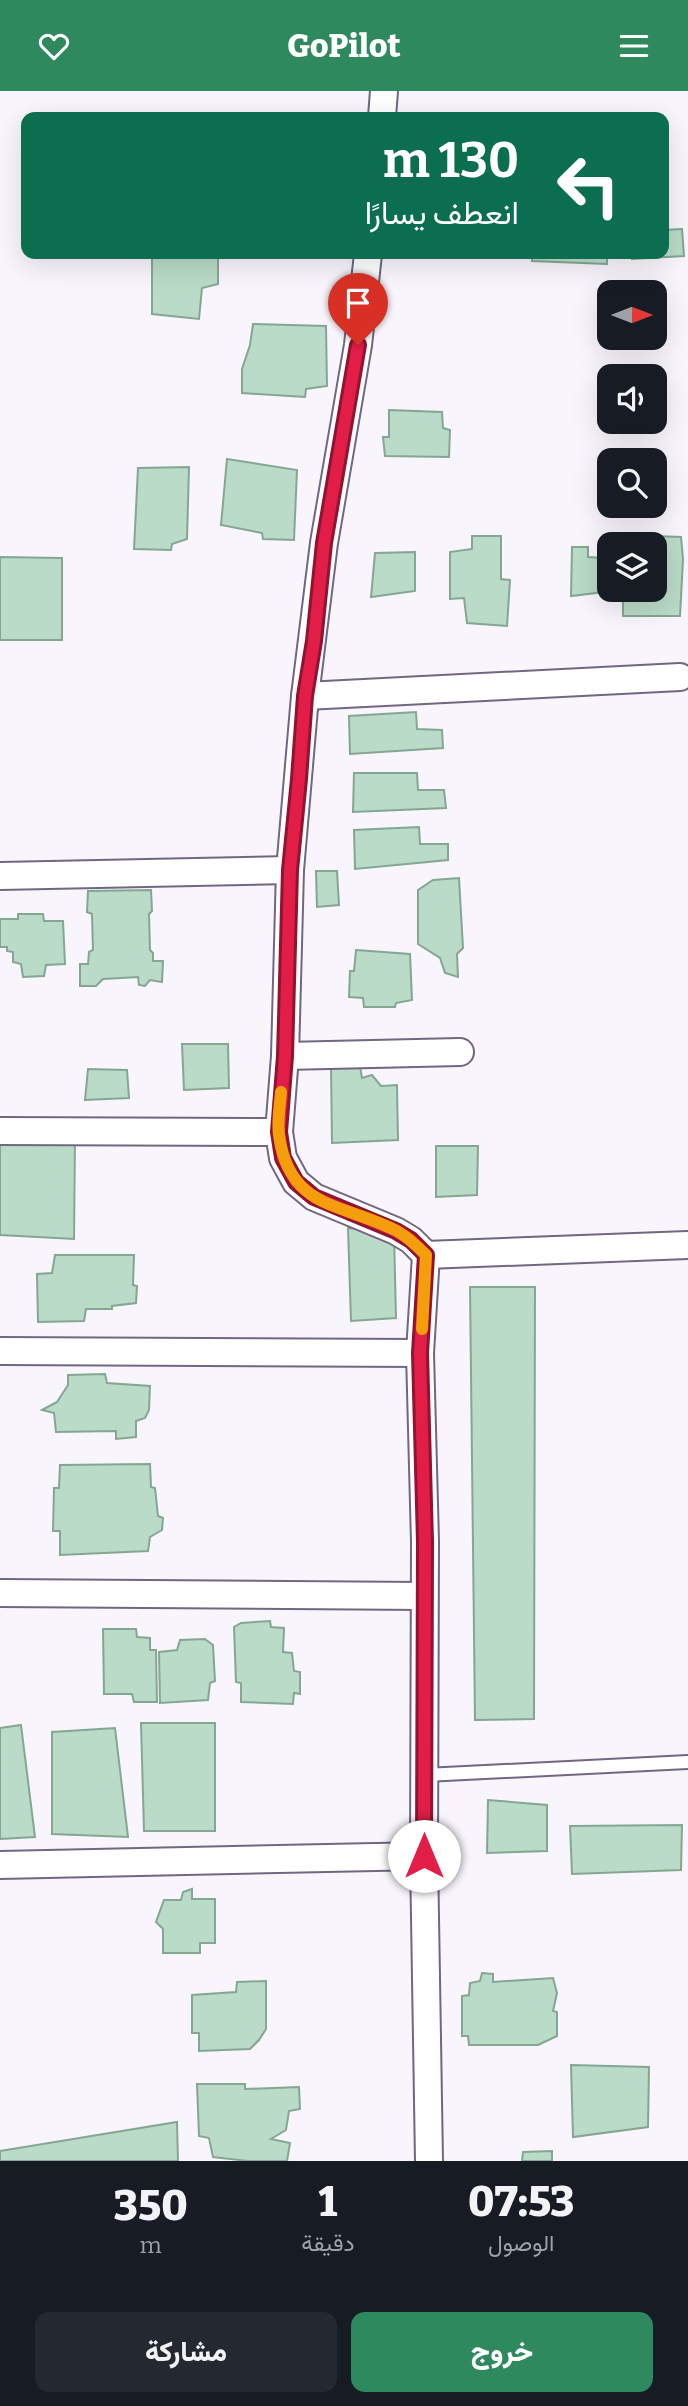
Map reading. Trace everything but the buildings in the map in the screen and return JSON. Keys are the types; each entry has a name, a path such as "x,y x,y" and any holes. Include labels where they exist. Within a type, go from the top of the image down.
{"street":[{"path":"382,112 384,91"},
{"path":"367,259 358,345 324,543 314,641 305,696 290,870 285,1056 279,1132 283,1158 296,1182 314,1197 396,1231 411,1240 426,1255 688,1245"},
{"path":"305,696 680,677"},
{"path":"0,876 290,870"},
{"path":"285,1056 460,1052"},
{"path":"0,1132 279,1132"},
{"path":"426,1255 420,1353 425,1542 424,1856 429,2161"},
{"path":"0,1351 420,1353"},
{"path":"0,1593 423,1596"},
{"path":"0,1865 424,1856"}],"lane":[{"path":"425,1775 688,1762"}],"slow traffic":[{"path":"281,1092 279,1132 283,1158 296,1182 314,1197 396,1231 411,1240 426,1255 422,1329"}],"route":[{"path":"358,345 324,543 314,641 305,696 290,870 285,1056 279,1132 283,1158 296,1182 314,1197 396,1231 411,1240 426,1255 420,1353 425,1542 424,1856"}]}
